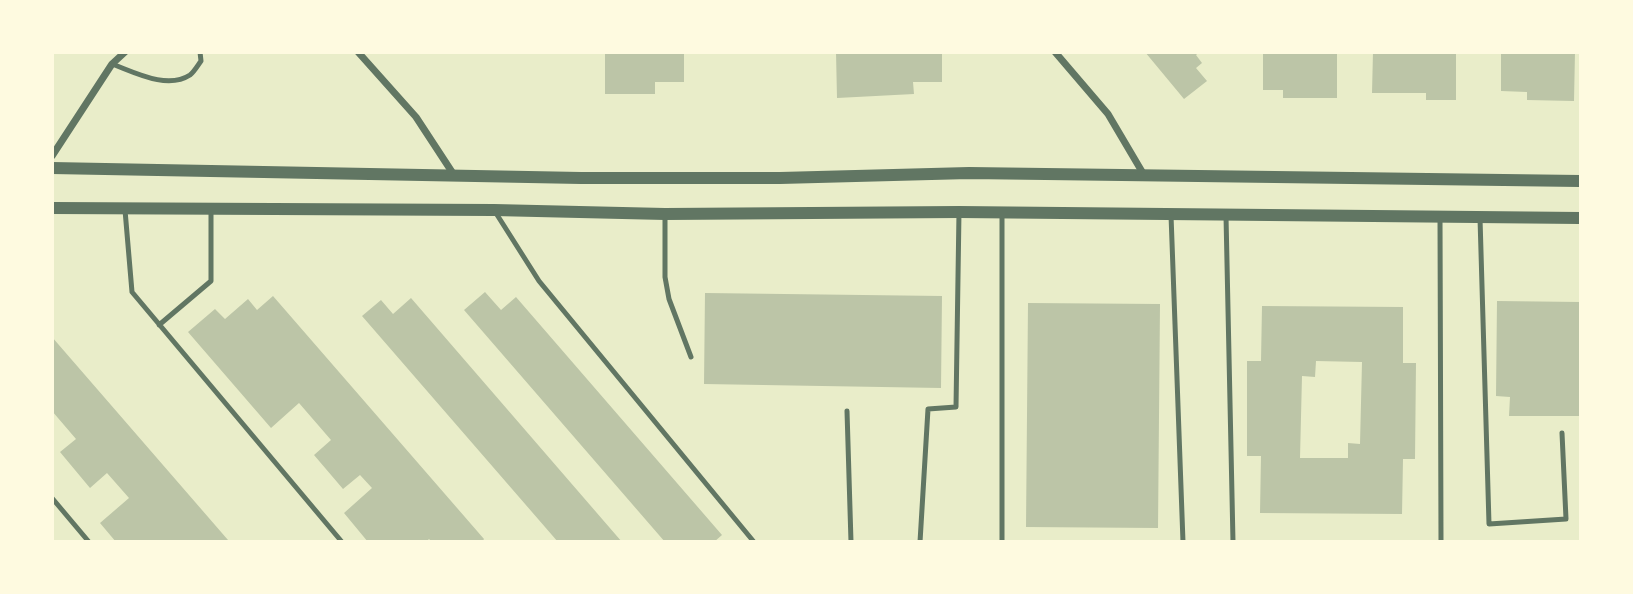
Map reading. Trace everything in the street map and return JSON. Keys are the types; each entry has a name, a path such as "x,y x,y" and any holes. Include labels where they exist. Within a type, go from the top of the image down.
{"street":[{"path":"52,156 112,64 125,52"},
{"path":"358,52 416,117 454,175"},
{"path":"1055,52 1108,114 1144,176"},
{"path":"52,168 648,178 969,173 1580,181"},
{"path":"52,208 1580,218"}],"lane":[{"path":"112,64 153,79 174,80 191,75 201,61 200,52"},
{"path":"125,207 131,292 342,541"},
{"path":"159,325 211,281 211,209"},
{"path":"494,210 539,281 754,541"},
{"path":"920,541 928,409 956,407 959,212"},
{"path":"1002,213 1002,541"},
{"path":"665,214 668,299 691,357"},
{"path":"1171,215 1183,541"},
{"path":"1226,216 1233,541"},
{"path":"1440,217 1441,541"},
{"path":"1480,218 1489,524 1566,519 1562,433"},
{"path":"847,411 851,541"},
{"path":"52,498 89,541"}],"building":[{"path":"605,52 684,52 684,82 655,82 655,94 605,94"},
{"path":"836,52 942,52 942,82 913,82 914,94 837,98"},
{"path":"1145,52 1199,52 1196,55 1202,63 1196,68 1207,81 1184,99"},
{"path":"1263,52 1337,52 1337,98 1283,98 1283,90 1263,90"},
{"path":"1373,52 1456,52 1456,100 1426,100 1426,93 1372,93"},
{"path":"1501,52 1575,52 1574,101 1527,100 1527,92 1501,91"},
{"path":"485,292 501,310 516,297 722,535 714,542 665,542 464,310"},
{"path":"705,293 942,296 941,388 704,384"},
{"path":"273,296 484,539 482,542 432,542 429,539 426,542 368,542 344,513 372,488 360,475 343,489 314,455 331,440 299,403 271,428 188,332 215,309 225,319 248,299 257,310"},
{"path":"411,298 622,542 558,542 362,316 381,300 393,314"},
{"path":"1497,301 1580,302 1580,416 1509,416 1510,397 1496,396"},
{"path":"1028,303 1160,304 1158,528 1026,527"},
{"path":"1262,306 1403,307 1403,363 1416,363 1415,459 1403,459 1402,514 1260,513 1261,456 1247,456 1247,361 1261,361","holes":["1316,361 1362,362 1360,444 1348,443 1348,458 1300,458 1302,376 1315,377"]},
{"path":"52,337 228,540 226,542 116,542 100,523 129,498 107,473 90,488 60,452 76,439 52,411"}]}
